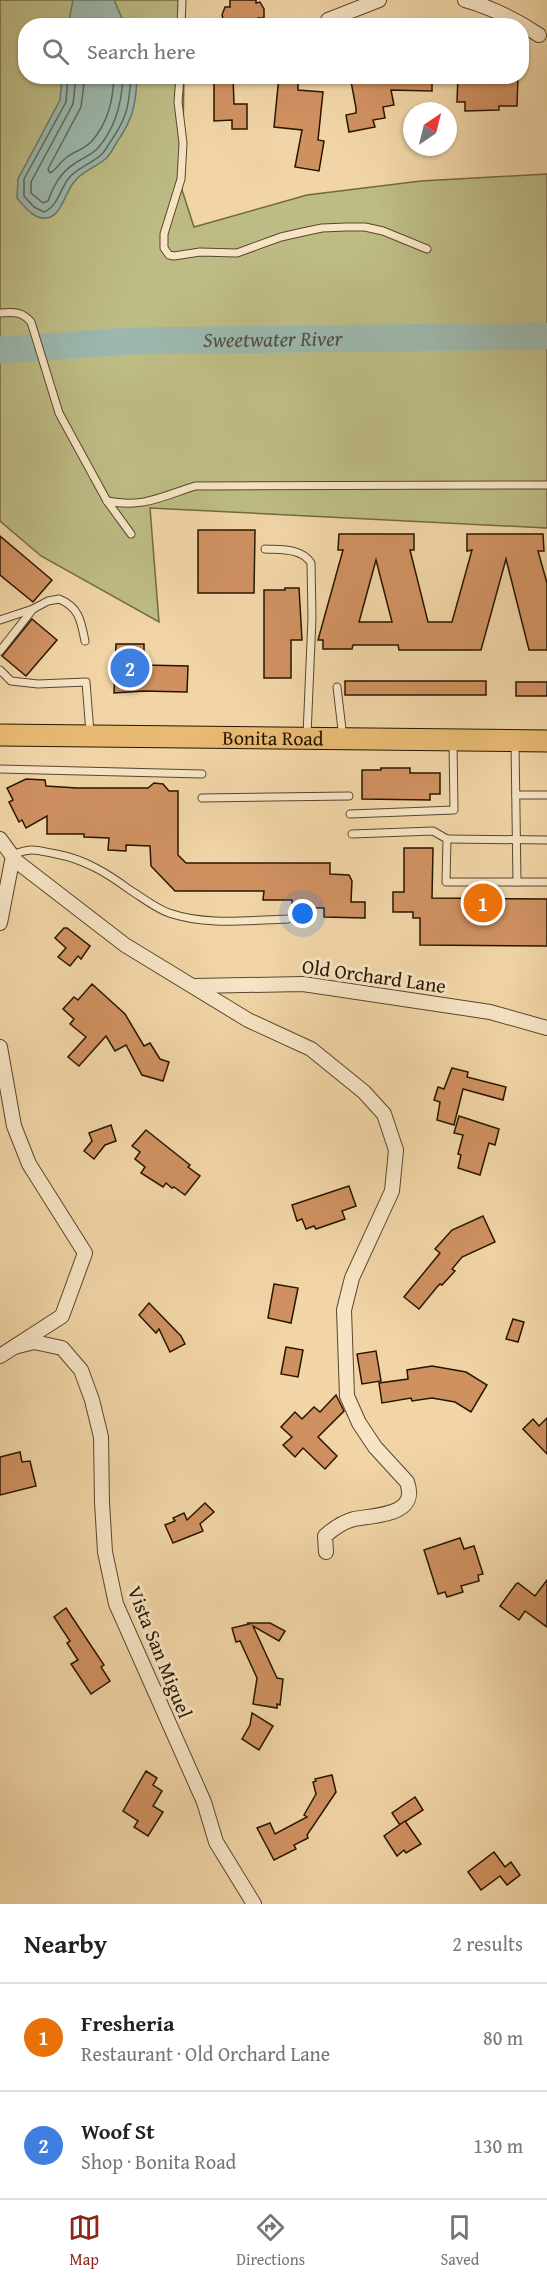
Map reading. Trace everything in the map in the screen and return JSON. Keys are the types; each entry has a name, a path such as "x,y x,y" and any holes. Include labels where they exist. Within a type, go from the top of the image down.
{"main road":[{"name":"Bonita Road","path":"0,735 547,741"}],"street":[{"path":"333,18 379,0"},
{"path":"465,0 490,7 512,18"},
{"path":"529,29 539,35"},
{"path":"0,839 12,855 125,945 248,1020 311,1049 364,1092 384,1114 396,1150 392,1191 352,1278 344,1310 347,1396 359,1423 375,1447 408,1482 410,1489 408,1501 395,1512 354,1520 333,1529 325,1536 326,1552"},
{"path":"0,923 12,855"},
{"name":"Old Orchard Lane","path":"194,986 303,984 490,1012 547,1028"},
{"path":"0,1047 14,1126 25,1154 85,1253 62,1316 0,1356"},
{"name":"Vista San Miguel","path":"14,1347 34,1342 62,1348 81,1370 92,1400 101,1437 105,1552 116,1604 204,1802 216,1842 254,1904"}],"lane":[{"path":"181,18 182,0"},
{"path":"179,84 178,102 183,143 181,180 164,234 164,248 167,253 174,256 200,252 237,253 303,232 346,227 365,227 383,231 427,249"},
{"path":"0,313 20,313 26,315 31,322 59,412 106,501 130,534"},
{"path":"106,501 127,505 148,502 195,486 547,485"},
{"path":"266,549 297,552 308,557 311,563 312,618 307,738"},
{"path":"0,620 33,609 48,601 59,599 76,609 85,641"},
{"path":"0,651 33,609"},
{"path":"0,670 11,681 38,684 86,682 91,735"},
{"path":"337,687 344,738"},
{"path":"350,814 454,810 453,740"},
{"path":"515,741 517,882"},
{"path":"0,769 202,774"},
{"path":"516,795 547,795"},
{"path":"202,798 349,796"},
{"path":"352,834 433,831 447,839 547,840"},
{"path":"447,839 446,882 547,882"},
{"path":"12,855 29,849 80,860 114,878 155,907 188,918 241,921 288,919"}],"shaded area":[{"path":"0,0 185,0 185,18 18,18 18,84 184,84 182,190 194,227 307,195 421,181 547,174 547,528 150,508 159,622 41,556 0,521"}],"water":[{"path":"73,0 114,0 122,18 69,18"},
{"path":"61,84 137,84 133,111 110,154 77,179 56,213 42,218 30,212 17,198 18,179 60,100"},
{"path":"120,346 119,351 0,359 0,355"}],"building":[{"path":"230,0 256,0 256,3 260,2 264,9 264,18 223,18 225,7 230,7"},
{"path":"214,84 233,84 234,104 247,104 247,129 232,129 232,120 214,121"},
{"path":"278,84 298,84 298,90 323,92 318,140 324,141 319,171 295,167 302,130 274,127"},
{"path":"352,84 432,84 432,91 391,90 394,105 383,107 385,118 373,120 375,127 349,132 346,115 356,113"},
{"path":"458,84 518,84 517,106 499,106 499,110 465,111 465,102 457,102"},
{"path":"198,530 255,530 254,593 198,593"},
{"path":"339,534 414,534 414,550 410,550 428,622 452,622 472,550 467,551 467,534 543,534 544,551 538,551 547,583 547,650 529,650 506,559 481,650 399,650 398,645 353,645 352,649 323,649 323,640 318,640 343,550 338,550","holes":["376,560 392,622 359,622"]},
{"path":"0,536 52,580 33,602 0,575"},
{"path":"285,588 299,588 302,640 291,640 291,678 264,678 264,590 285,590"},
{"path":"32,619 57,640 26,676 2,656"},
{"path":"116,644 144,644 144,665 188,666 187,692 114,693"},
{"path":"345,681 486,681 486,695 345,695"},
{"path":"516,682 547,682 547,696 516,696"},
{"path":"381,768 410,768 410,773 440,773 440,794 430,794 430,800 362,799 362,770 381,770"},
{"path":"26,779 45,780 46,786 77,788 148,788 154,783 163,784 169,791 178,791 178,855 186,863 330,863 330,874 349,875 352,881 351,902 365,902 365,918 324,917 324,908 292,907 292,900 263,900 264,891 175,891 151,866 150,846 126,845 126,851 108,850 109,838 84,837 84,834 47,834 47,816 26,828 22,820 19,822 9,802 13,800 7,788"},
{"path":"404,848 433,848 432,898 547,899 547,946 420,945 420,918 413,918 413,912 393,912 393,892 404,892"},
{"path":"64,928 90,946 81,959 78,956 70,966 58,957 66,948 55,938"},
{"path":"92,984 125,1014 144,1046 150,1043 160,1059 169,1062 163,1081 142,1075 126,1045 115,1051 106,1036 79,1066 68,1057 86,1037 70,1024 74,1019 63,1009 74,997 78,1000"},
{"path":"452,1068 468,1072 467,1077 506,1087 503,1100 463,1089 454,1125 437,1120 440,1102 434,1100 438,1087 444,1089"},
{"path":"459,1116 499,1129 495,1145 489,1143 480,1175 458,1168 461,1155 458,1154 463,1135 454,1133"},
{"path":"111,1125 116,1141 105,1145 94,1159 84,1151 92,1141 89,1133"},
{"path":"146,1130 190,1165 188,1167 200,1176 185,1195 166,1183 163,1187 141,1173 145,1167 135,1159 140,1152 132,1146"},
{"path":"349,1186 356,1206 342,1211 345,1219 316,1229 314,1226 306,1229 302,1219 297,1221 292,1205"},
{"path":"483,1216 495,1242 462,1257 452,1269 455,1271 442,1285 437,1287 419,1309 404,1297 440,1253 435,1249 452,1230"},
{"path":"274,1284 298,1288 291,1323 268,1318"},
{"path":"149,1303 181,1336 185,1344 170,1352 159,1329 156,1333 139,1315"},
{"path":"513,1319 524,1322 518,1342 506,1339"},
{"path":"286,1347 303,1350 298,1377 281,1374"},
{"path":"376,1351 381,1381 362,1384 357,1354"},
{"path":"432,1366 466,1372 487,1385 471,1412 455,1402 432,1398 412,1401 411,1398 382,1403 379,1383 408,1379 407,1370"},
{"path":"336,1395 344,1411 318,1437 337,1456 325,1469 303,1448 295,1457 283,1445 292,1437 281,1427 295,1412 302,1419 314,1407 320,1412"},
{"path":"547,1418 547,1454 523,1429 533,1419 539,1426"},
{"path":"20,1452 22,1462 30,1461 36,1486 0,1495 0,1457"},
{"path":"205,1503 214,1512 200,1524 203,1531 173,1543 165,1525 175,1521 173,1518 184,1513 187,1520"},
{"path":"460,1538 464,1549 474,1546 483,1574 478,1575 479,1581 461,1586 463,1592 447,1597 445,1592 438,1594 424,1550"},
{"path":"547,1580 547,1627 525,1611 519,1620 500,1606 516,1584 518,1583 535,1596"},
{"path":"66,1608 104,1665 101,1667 110,1681 91,1694 71,1664 78,1660 67,1643 70,1641 54,1617"},
{"path":"247,1623 270,1623 285,1631 279,1641 253,1626 277,1678 283,1679 280,1705 277,1704 277,1708 253,1704 257,1678 240,1641 236,1642 232,1628 249,1624"},
{"path":"252,1713 273,1726 259,1750 242,1739 250,1725"},
{"path":"146,1771 157,1778 153,1785 162,1791 153,1806 163,1812 148,1836 134,1827 138,1821 123,1811"},
{"path":"332,1775 336,1792 307,1835 308,1838 294,1845 296,1849 274,1860 257,1828 270,1823 275,1834 307,1817 304,1815 316,1794 313,1782 316,1781 315,1779"},
{"path":"415,1797 423,1810 400,1825 392,1813"},
{"path":"405,1821 421,1844 406,1853 404,1850 397,1856 384,1836"},
{"path":"494,1852 505,1867 511,1862 520,1875 507,1885 500,1876 481,1890 468,1872"}],"waterway":[{"name":"Sweetwater River","path":"0,350 131,341 547,336"}],"place":[{"name":"Woof St","path":"130,668"},
{"name":"Fresheria","path":"483,903"}]}
